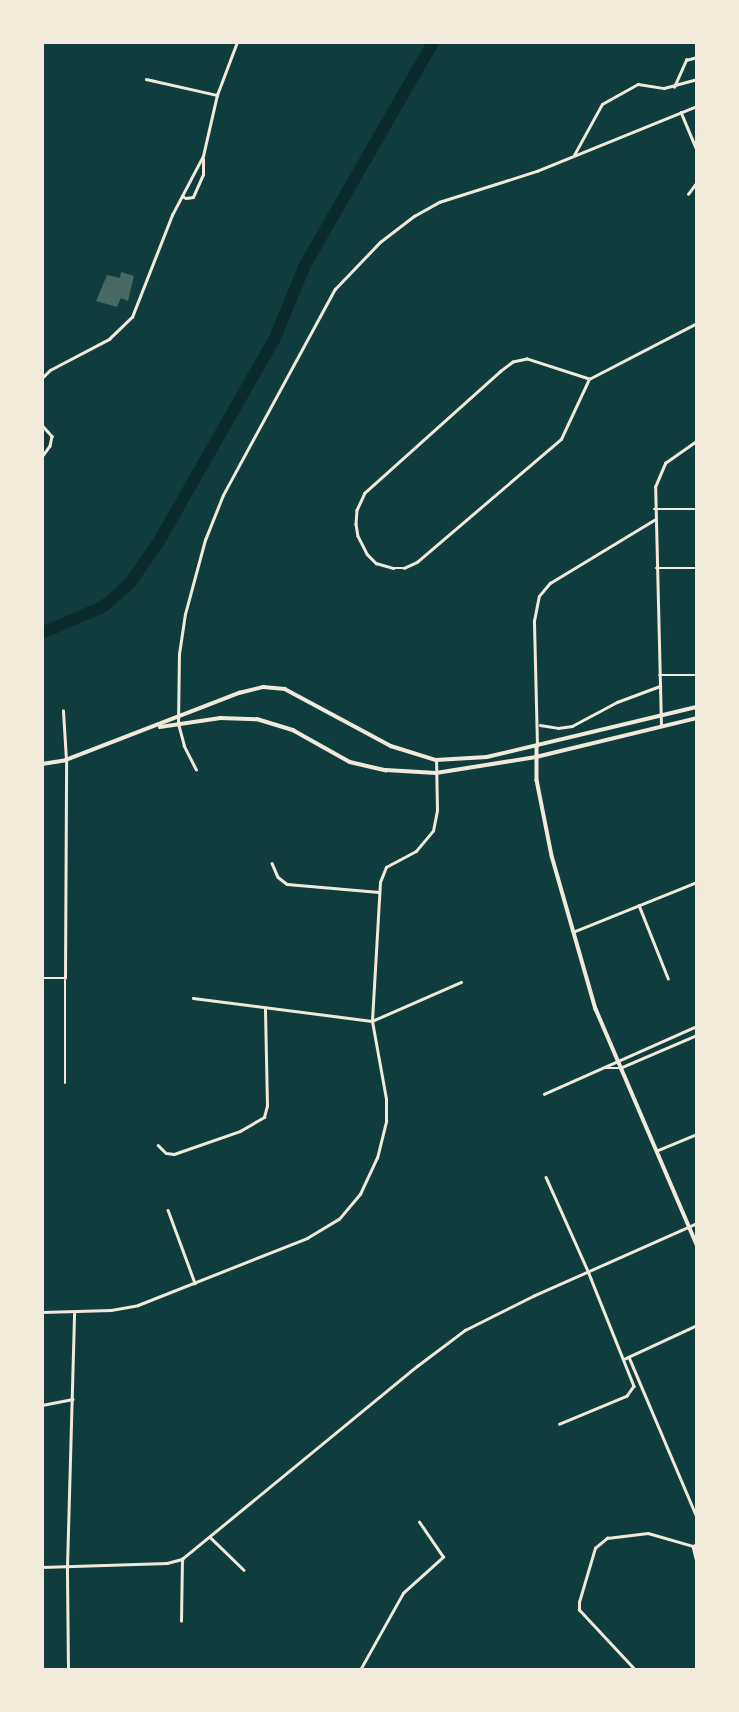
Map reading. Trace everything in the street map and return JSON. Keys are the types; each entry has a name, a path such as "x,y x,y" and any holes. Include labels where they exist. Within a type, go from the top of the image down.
{"street":[{"path":"182,196 191,199 203,175 204,156 217,94 237,42"},
{"path":"674,86 686,60 697,57"},
{"path":"146,79 217,94"},
{"path":"572,157 602,104 638,84 661,88 697,79"},
{"path":"196,770 182,741 178,724 182,628 210,525 229,483 335,289 371,250 430,207 572,157 697,106"},
{"path":"681,112 697,150"},
{"path":"42,378 50,370 108,339 128,323 182,196 204,156"},
{"path":"688,194 697,182"},
{"path":"589,379 527,359 513,362 501,370 365,493 357,510 356,524 358,536 368,554 376,563 393,568 404,568 417,562 561,439 589,379 697,323"},
{"path":"42,425 51,436 50,446 42,457"},
{"path":"661,726 654,487 661,468 697,441"},
{"path":"654,509 697,509"},
{"path":"654,520 550,583 538,596 534,621 538,724 536,757 543,817 596,1009 697,1245"},
{"path":"656,568 697,568"},
{"path":"659,675 697,675"},
{"path":"538,724 558,728 572,726 617,702 660,686"},
{"path":"42,764 66,760 253,688 279,687 391,746 436,760 487,757 697,707"},
{"path":"42,978 65,978 66,760 63,711"},
{"path":"156,727 220,718 257,719 293,730 350,762 386,770 436,773 536,757 697,718"},
{"path":"42,1312 125,1308 195,1283 319,1232 339,1219 359,1194 377,1158 386,1121 386,1099 372,1021 381,876 386,867 416,851 433,831 437,810 436,760"},
{"path":"272,863 280,880 291,885 379,892"},
{"path":"573,932 697,881"},
{"path":"639,905 668,978"},
{"path":"193,998 372,1021 461,982"},
{"path":"158,1145 166,1153 174,1154 240,1131 264,1117 267,1106 265,1007"},
{"path":"544,1094 697,1026"},
{"path":"605,1068 620,1068 697,1035"},
{"path":"656,1151 697,1134"},
{"path":"546,1177 632,1380 632,1391 627,1396 560,1424"},
{"path":"168,1210 195,1283"},
{"path":"42,1567 167,1563 182,1559 450,1340 491,1316 697,1223"},
{"path":"68,1670 67,1567 75,1312"},
{"path":"624,1359 697,1325"},
{"path":"629,1357 697,1517"},
{"path":"42,1405 72,1399"},
{"path":"360,1670 403,1593 443,1557 419,1522"},
{"path":"635,1670 579,1610 595,1548 607,1538 648,1533 695,1545 697,1562"},
{"path":"210,1537 244,1570"},
{"path":"181,1621 182,1559"}],"lane":[{"path":"65,978 65,1083"}],"building":[{"path":"121,272 134,276 128,301 121,298 117,307 96,301 107,275 120,278"}],"waterway":[{"path":"42,633 104,606 130,583 158,543 274,340 305,265 433,42"}]}
